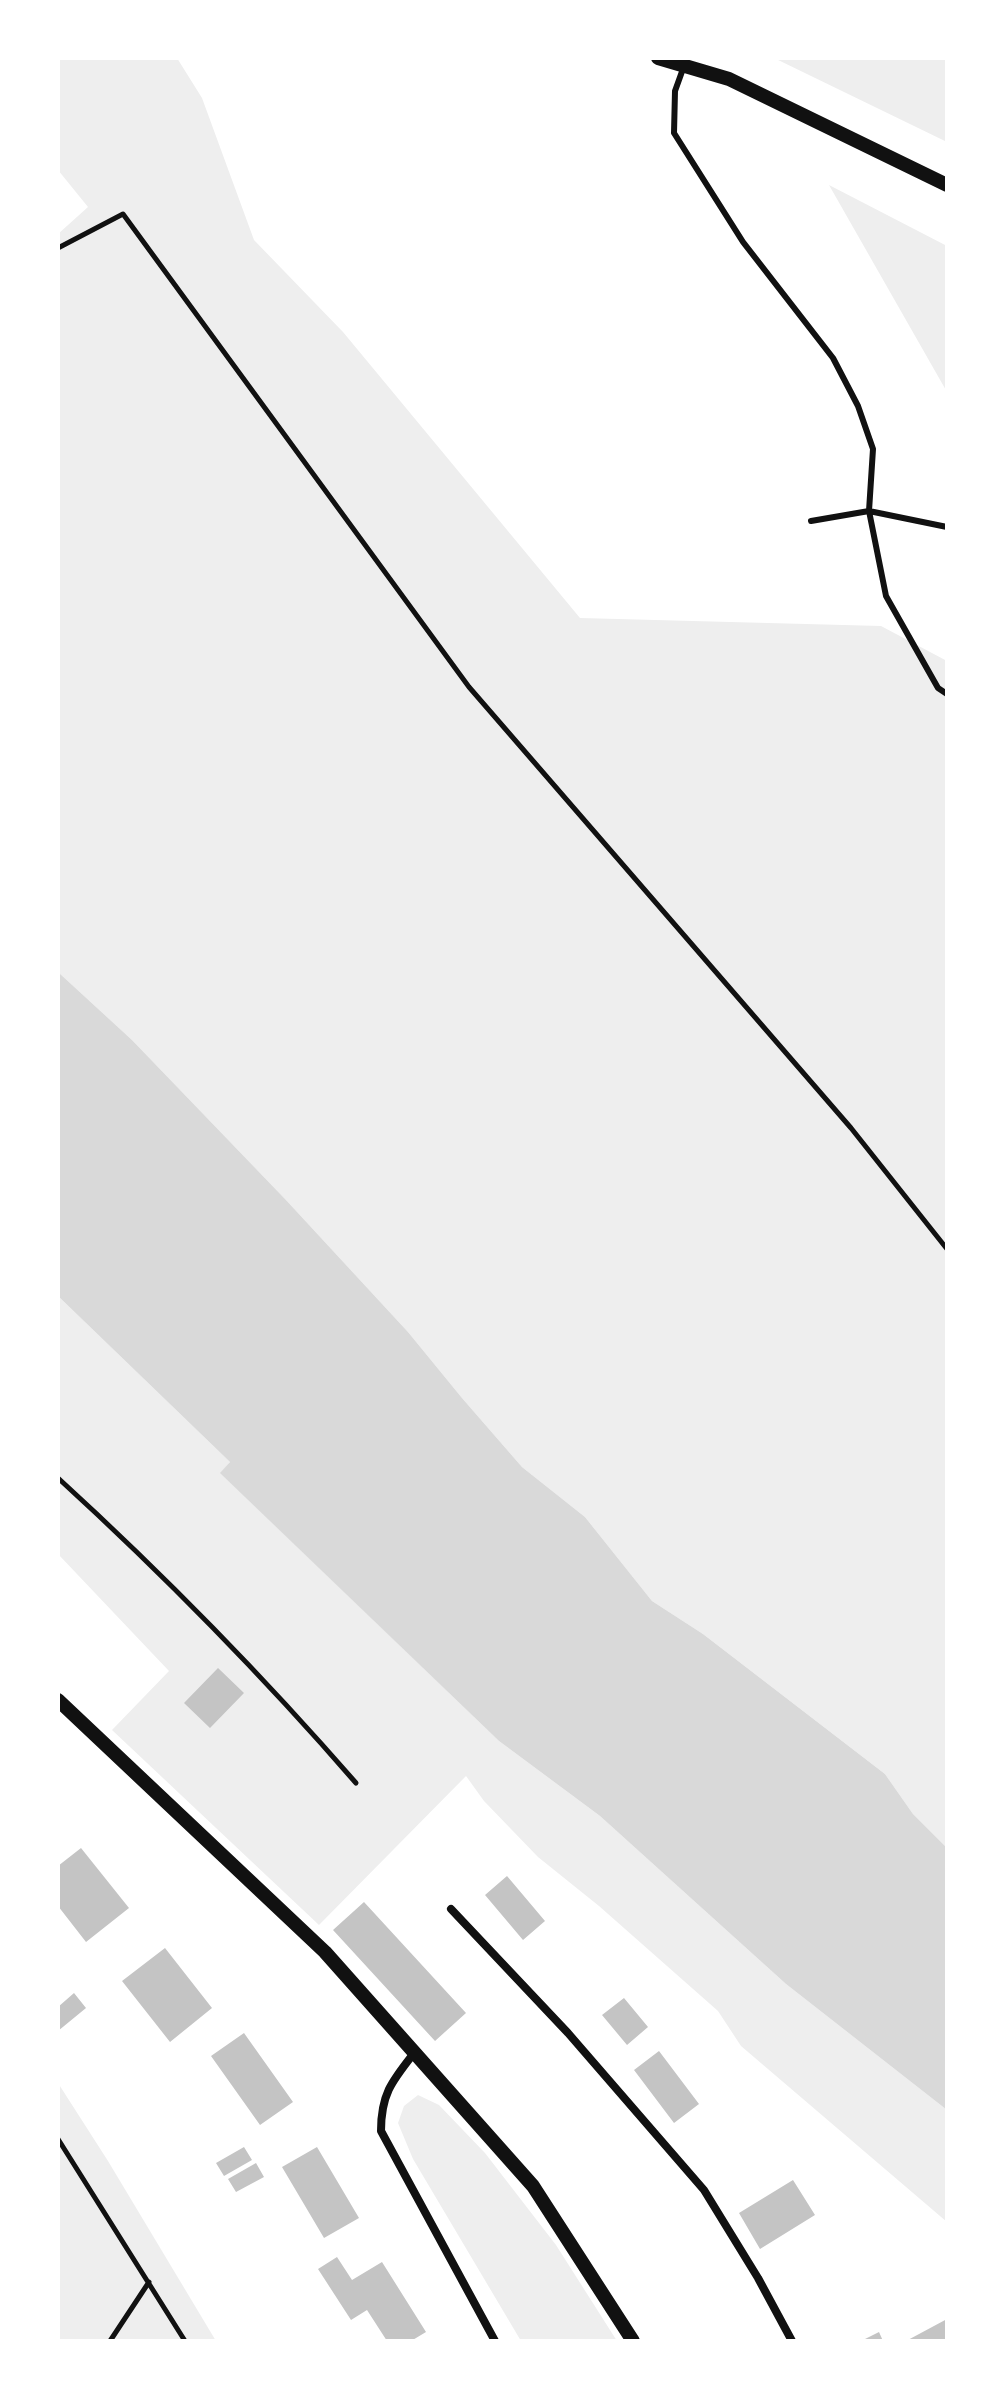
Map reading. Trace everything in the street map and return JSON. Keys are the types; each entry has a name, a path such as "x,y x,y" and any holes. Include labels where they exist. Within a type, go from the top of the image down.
{"street":[{"path":"658,58 729,79 947,185"},
{"path":"58,1700 325,1952 533,2186 633,2341"},
{"path":"451,1909 568,2033 704,2190 792,2341"},
{"path":"414,2053 389,2085 381,2107 381,2131 495,2341"}],"lane":[{"path":"684,66 675,91 674,133 743,242 833,358 858,406 873,449 869,511 886,596 938,688 947,694"},
{"path":"811,521 869,511 947,527"}],"path":[{"path":"58,248 123,214 469,687 851,1128 947,1249"},
{"path":"58,1478 170,1584 297,1716 356,1783"},
{"path":"58,2139 185,2341"},
{"path":"110,2341 149,2281"}],"shaded area":[{"path":"58,58 177,58 202,98 254,240 343,332 580,618 881,626 947,661 947,1848 913,1814 885,1774 703,1634 652,1601 585,1517 522,1467 408,1332 286,1200 132,1040 58,972 58,234 88,207 58,170"},
{"path":"774,58 947,58 947,142"},
{"path":"829,185 947,246 947,392"},
{"path":"58,972 132,1040 286,1200 408,1332 522,1467 585,1517 652,1601 703,1634 885,1774 913,1814 947,1848 947,2110 786,1984 600,1816 499,1741 220,1473 230,1462 58,1296"},
{"path":"58,1296 230,1462 221,1473 499,1741 600,1816 786,1984 947,2110 947,2222 741,2046 718,2011 599,1906 538,1857 484,1801 466,1776 319,1925 112,1730 169,1671 58,1554"},
{"path":"58,2083 108,2161 216,2341 58,2341"},
{"path":"418,2095 439,2105 485,2153 556,2245 617,2341 521,2341 413,2159 398,2123 404,2106"}],"building":[{"path":"218,1668 244,1693 210,1728 184,1703"},
{"path":"81,1848 129,1908 86,1942 58,1906 58,1866"},
{"path":"507,1876 545,1921 523,1940 485,1895"},
{"path":"364,1902 466,2013 435,2041 333,1930"},
{"path":"165,1948 212,2008 170,2042 122,1981"},
{"path":"74,1993 86,2008 58,2031 58,2007"},
{"path":"624,1998 648,2027 627,2045 602,2015"},
{"path":"244,2033 293,2102 260,2125 211,2056"},
{"path":"659,2051 699,2104 674,2123 634,2070"},
{"path":"244,2147 252,2160 224,2176 216,2163"},
{"path":"317,2147 359,2218 324,2238 282,2167"},
{"path":"256,2163 264,2177 236,2192 228,2179"},
{"path":"793,2180 815,2215 760,2249 739,2213"},
{"path":"337,2257 352,2280 382,2262 426,2332 411,2341 387,2341 367,2310 351,2320 318,2269"},
{"path":"947,2319 947,2341 906,2341"},
{"path":"879,2332 883,2341 861,2341"}]}
